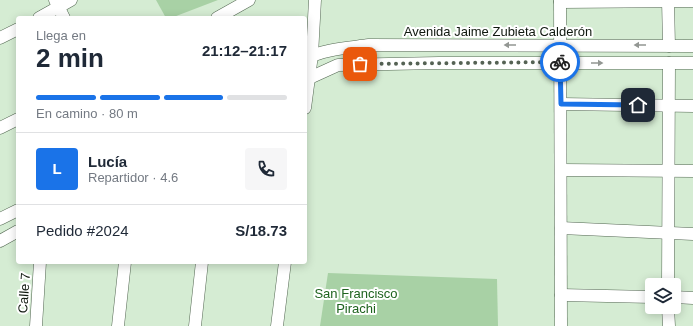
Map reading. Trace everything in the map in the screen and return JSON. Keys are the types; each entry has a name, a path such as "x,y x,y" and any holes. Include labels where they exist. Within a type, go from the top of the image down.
{"street":[{"path":"43,16 59,9 71,0"},
{"path":"219,16 228,6 249,0"},
{"path":"315,0 308,57 307,80 338,65 560,62 693,63"},
{"path":"560,326 560,1 693,2"},
{"path":"668,1 669,46"},
{"path":"0,38 16,30"},
{"name":"Avenida Jaime Zubieta Calderón","path":"308,57 335,50 369,45 693,46"},
{"path":"668,278 669,63"},
{"path":"561,104 693,106"},
{"path":"0,128 16,120"},
{"path":"561,170 693,171"},
{"path":"0,219 16,211"},
{"path":"560,228 693,234"},
{"path":"0,240 16,232"},
{"name":"Calle 7","path":"36,323 40,264"},
{"path":"118,326 125,264"},
{"path":"195,326 202,264"},
{"path":"277,326 285,264"},
{"path":"561,295 645,297"},
{"path":"681,297 693,298"},
{"path":"668,314 668,326"},
{"path":"25,326 36,323"}],"green space":[{"path":"156,0 218,0 176,16 165,16"},
{"name":"San Francisco Pirachi","path":"328,273 497,279 498,326 320,326"}],"way so far":[{"path":"360,64 560,62"}],"route":[{"path":"560,62 561,104 638,105"}]}
